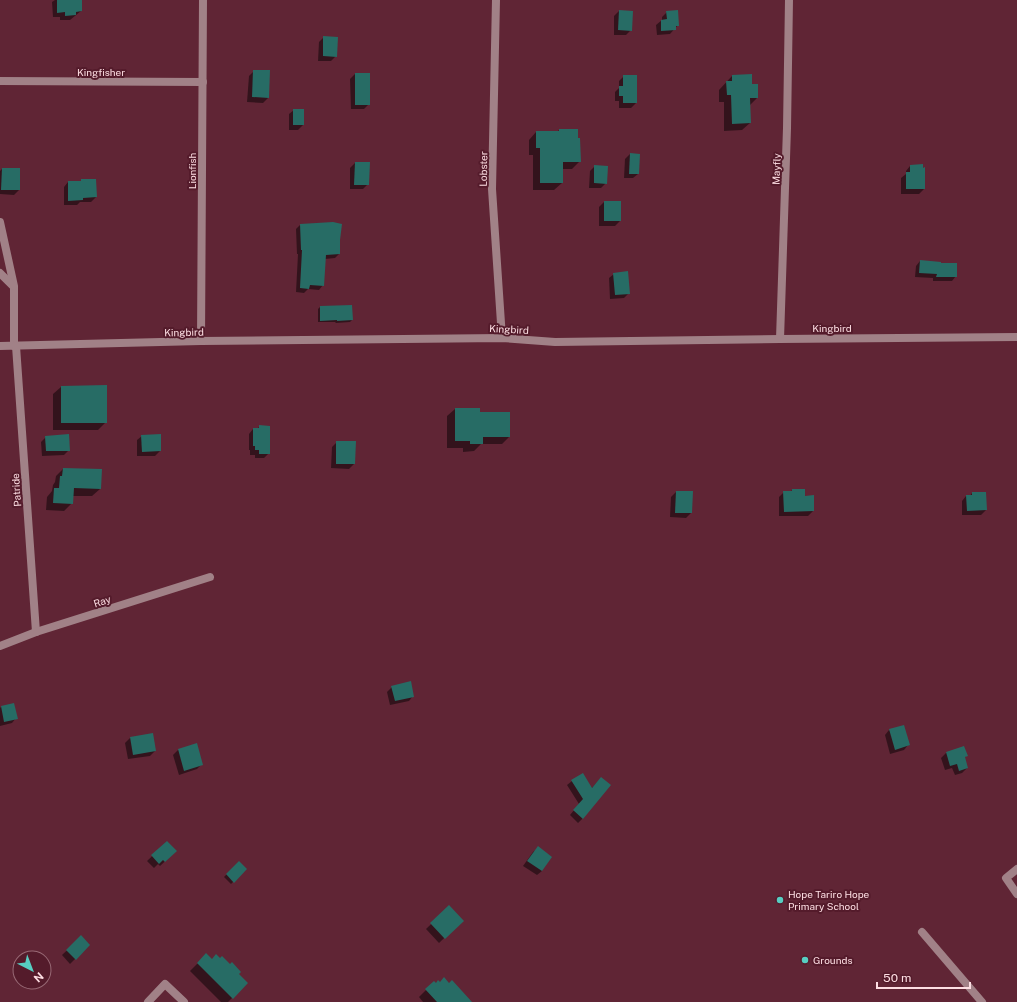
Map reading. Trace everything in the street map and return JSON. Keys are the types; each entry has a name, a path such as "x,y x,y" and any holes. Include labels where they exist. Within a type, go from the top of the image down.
{"street":[{"name":"Lionfish","path":"202,341 203,0"},
{"name":"Lobster","path":"496,0 492,189 502,338"},
{"name":"Mayfly","path":"780,339 787,128 789,0"},
{"name":"Kingfisher","path":"0,81 203,82"},
{"name":"Patride","path":"0,222 14,286 14,346 36,632"},
{"path":"0,273 14,286"},
{"name":"Kingbird","path":"0,346 202,341 502,338 555,342 1017,337"},
{"name":"Ray","path":"0,646 36,632 210,577"},
{"path":"1017,869 1006,878 1017,894"},
{"path":"922,932 982,1002"},
{"path":"148,1002 164,984 184,1002"}],"building":[{"path":"57,0 82,0 82,11 76,12 76,15 65,16 65,12 57,13"},
{"path":"619,10 633,11 632,31 618,30"},
{"path":"678,10 679,26 676,26 676,30 661,31 661,20 667,19 666,11"},
{"path":"323,36 338,37 337,57 323,56"},
{"path":"253,70 270,70 269,98 252,97"},
{"path":"355,73 370,73 370,105 355,105"},
{"path":"752,74 752,84 758,84 758,98 750,98 751,123 732,124 731,95 727,95 726,81 732,81 732,75"},
{"path":"623,75 637,75 637,103 623,103 623,96 619,96 619,86 623,86"},
{"path":"293,109 304,109 304,125 293,125"},
{"path":"559,129 578,129 581,162 563,162 563,183 540,183 540,148 536,148 536,131 559,131"},
{"path":"630,153 640,154 639,174 629,174"},
{"path":"355,162 370,162 369,185 354,185"},
{"path":"923,164 923,168 925,167 925,189 906,189 906,172 910,172 910,165"},
{"path":"594,165 608,166 607,184 594,183"},
{"path":"2,168 20,168 20,190 1,190"},
{"path":"81,179 96,179 97,197 68,201 68,181 81,181"},
{"path":"604,201 621,201 621,221 604,221"},
{"path":"333,222 342,224 340,254 326,255 324,286 310,285 309,289 300,288 302,250 300,224"},
{"path":"920,260 941,263 957,263 957,277 936,277 937,274 919,273"},
{"path":"628,271 630,294 615,295 613,273"},
{"path":"352,305 353,320 320,321 320,306"},
{"path":"107,385 107,423 61,423 61,386"},
{"path":"455,408 480,408 480,412 510,412 510,437 483,437 483,444 470,444 470,441 455,441"},
{"path":"259,425 270,426 270,454 259,454 259,450 255,450 255,446 253,446 253,428 259,428"},
{"path":"69,434 70,451 46,451 45,436"},
{"path":"161,434 161,451 142,452 141,435"},
{"path":"336,441 356,441 355,464 336,464"},
{"path":"63,468 102,469 101,489 74,488 73,504 53,503 54,488 59,488 60,476 62,476"},
{"path":"792,489 805,489 805,496 814,495 814,511 784,512 783,491 792,491"},
{"path":"676,491 693,491 692,513 675,513"},
{"path":"972,492 986,492 987,510 967,511 966,495 972,495"},
{"path":"411,681 414,697 395,701 391,686"},
{"path":"14,703 18,719 4,722 1,706"},
{"path":"904,725 910,745 895,750 889,729"},
{"path":"153,733 156,751 133,755 130,737"},
{"path":"197,743 203,765 184,771 178,749"},
{"path":"964,746 968,756 965,757 968,768 959,771 957,764 950,766 946,752"},
{"path":"583,773 592,788 601,777 611,785 583,819 573,810 583,799 571,780"},
{"path":"167,841 177,851 165,862 163,860 159,864 151,855"},
{"path":"538,846 552,857 542,871 527,861"},
{"path":"239,861 247,869 234,883 226,874"},
{"path":"449,905 464,921 445,939 430,923"},
{"path":"81,935 90,945 76,960 66,950"},
{"path":"206,953 212,959 216,954 220,958 222,956 230,964 232,962 241,972 239,974 248,983 233,999 197,963"},
{"path":"444,977 449,983 452,980 472,1002 437,1002 425,989 434,981 436,983 438,980 440,982"}],"place":[{"name":"Hope Tariro Hope Primary School","path":"780,900"},
{"name":"Grounds","path":"805,960"}]}
